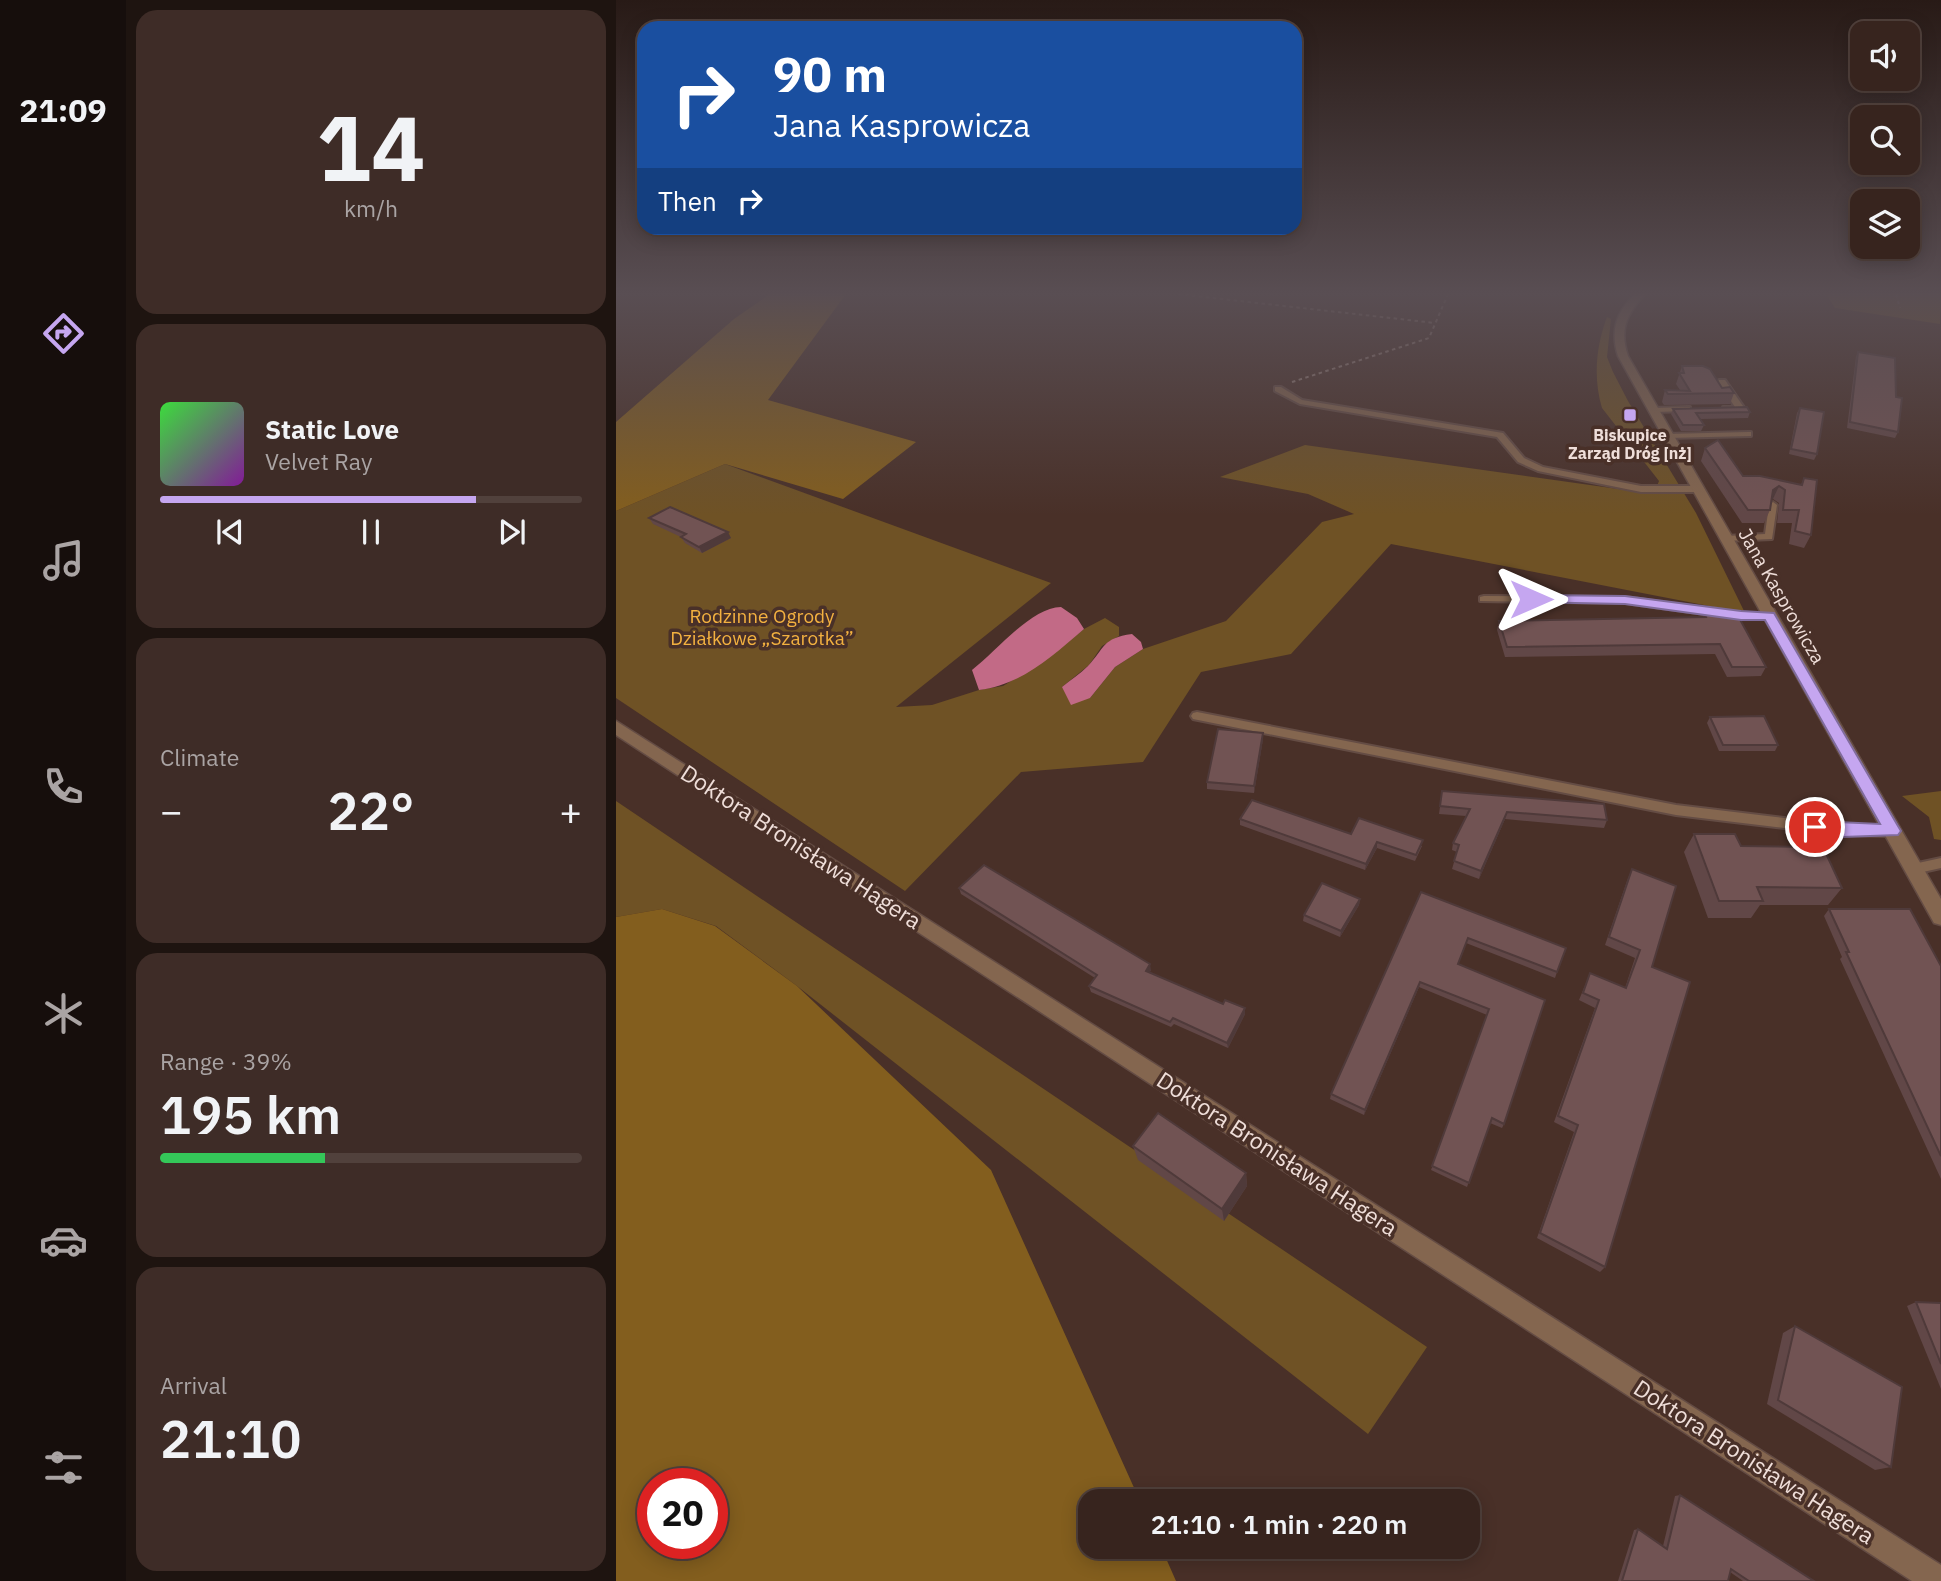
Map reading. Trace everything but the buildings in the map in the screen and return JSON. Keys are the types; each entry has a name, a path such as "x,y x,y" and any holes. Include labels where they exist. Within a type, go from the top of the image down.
{"street":[{"name":"Jana Kasprowicza","path":"1629,368 1941,917"},
{"name":"Doktora Bronisława Hagera","path":"616,727 1938,1581"}],"lane":[{"path":"1714,409 1741,409 1722,382"},
{"path":"1278,388 1300,402 1500,435 1521,460 1541,470 1641,489 1697,489"},
{"path":"1653,410 1700,409"},
{"path":"1667,436 1748,435"},
{"path":"1726,539 1769,537 1773,505"},
{"path":"1484,599 1625,600 1741,616 1770,616"},
{"path":"1197,716 1676,810 1842,831 1892,831"},
{"path":"1914,869 1941,863"}],"path":[{"path":"1278,388 1339,368"}],"green space":[{"name":"Rodzinne Ogrody Działkowe „Szarotka”","path":"1597,368 1611,368 1628,401 1696,513 1745,613 1391,544 1291,654 1201,672 1143,762 1021,772 905,891 616,698 616,511 725,464 1051,583 896,707 932,705 979,690 1003,686 1048,658 1084,629 1105,618 1119,627 1119,636 1102,646 1089,665 1062,687 1090,698 1115,667 1143,649 1226,621 1322,522 1354,514 1308,494 1220,477 1305,445 1654,494 1659,481 1602,408 1597,385"},
{"path":"1941,791 1941,840 1934,839 1929,817 1902,796"},
{"path":"616,801 1427,1347 1368,1434 797,986 716,926 662,909 616,917"}],"shaded area":[{"path":"678,368 792,368 768,400 916,442 843,499 725,464 616,511 616,422"},
{"path":"1061,607 1077,618 1084,629 1036,668 1009,682 979,690 972,670 1037,615"},
{"path":"1132,634 1141,642 1143,649 1115,667 1090,698 1071,705 1062,687 1088,666 1109,641"},
{"path":"662,909 715,926 797,986 991,1170 1135,1489 1078,1489 1078,1559 1166,1559 1176,1581 616,1581 616,917"}],"place":[{"name":"Biskupice Zarząd Dróg [nż]","path":"1630,415"}],"route":[{"path":"1531,599 1625,600 1741,616 1770,616 1892,831 1842,831 1815,827"}]}
